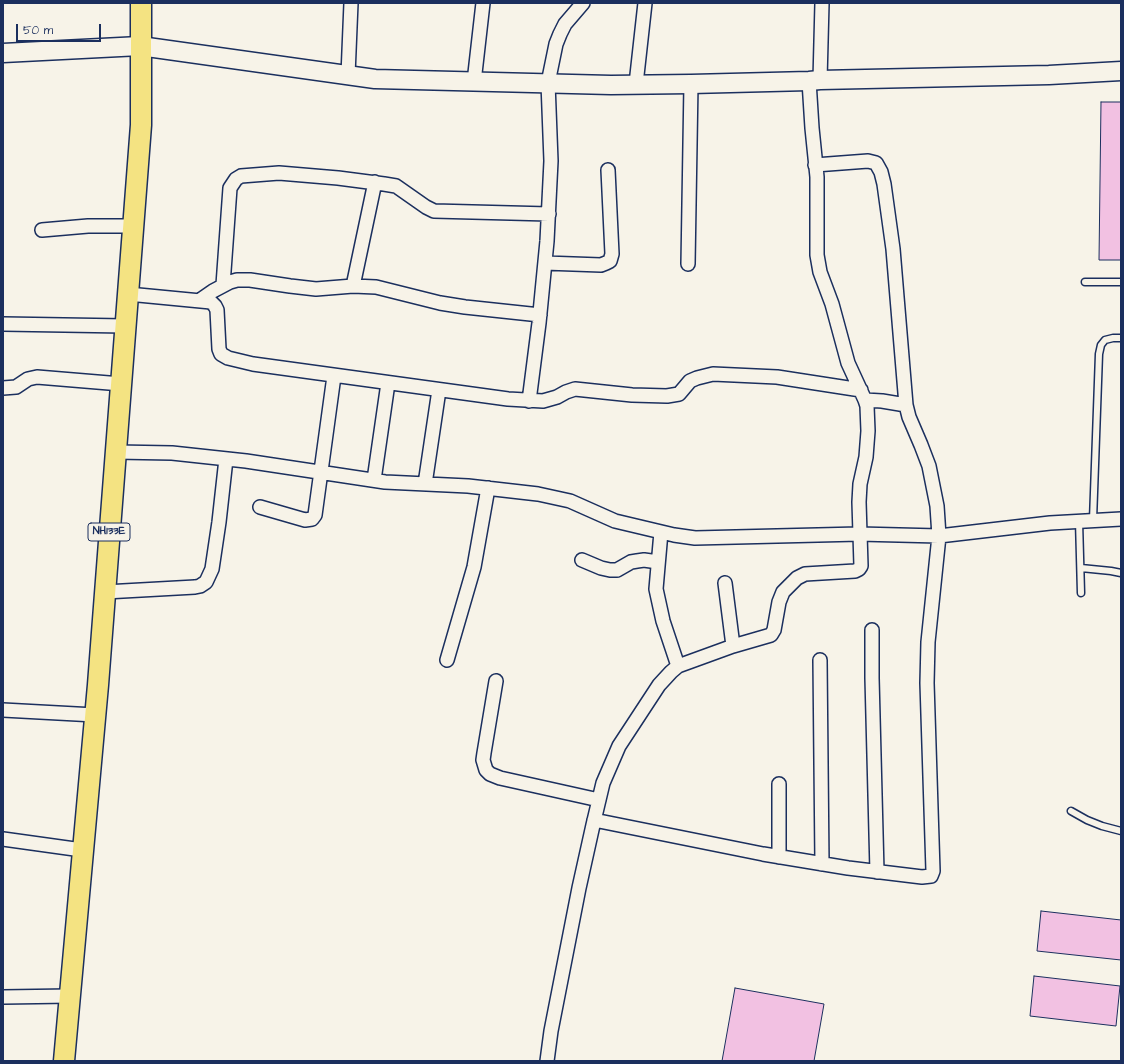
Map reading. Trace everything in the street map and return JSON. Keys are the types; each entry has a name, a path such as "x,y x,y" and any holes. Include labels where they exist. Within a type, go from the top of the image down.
{"main road":[{"name":"NH133E","path":"64,1061 95,714 141,125 141,3"}],"street":[{"path":"348,75 351,3"},
{"path":"474,82 483,3"},
{"path":"529,401 540,314 549,214 551,161 548,84 556,44 560,34 583,3"},
{"path":"636,84 645,3"},
{"path":"547,1061 579,888 594,820 603,783 618,746 659,685 678,666 733,646 770,635 774,630 781,597 790,584 797,578 805,574 859,570 860,484 866,457 868,431 863,395 848,363 832,304 820,272 817,255 817,183 812,128 822,3"},
{"path":"3,53 140,46 375,79 548,84 691,84 1121,72"},
{"path":"688,264 691,84"},
{"path":"594,820 779,857 822,864 924,877 931,876 933,871 928,642 939,536 937,506 929,466 922,445 909,417 906,405 893,249 881,172 876,163 868,161 815,165"},
{"path":"545,263 601,265 610,260 612,254 608,170"},
{"path":"223,285 230,188 236,179 247,175 279,173 375,182 396,186 434,211 549,214"},
{"path":"353,286 375,182"},
{"path":"42,230 88,226 133,226"},
{"path":"200,300 223,285 237,280 244,280 316,289 353,286 376,287 440,303 465,307 540,314"},
{"path":"128,294 211,302 215,306 218,316 219,349 221,354 228,358 254,364 334,376 538,402 575,390 632,395 668,396 679,394 690,381 713,374 777,377 906,405"},
{"path":"3,324 125,326"},
{"path":"260,507 302,520 312,520 315,515 334,376"},
{"path":"3,388 16,387 28,379 36,377 121,384"},
{"path":"374,480 388,383"},
{"path":"425,484 439,390"},
{"path":"116,452 172,453 226,459 385,482 468,486 538,494 570,501 615,520 661,532 695,538 718,539 791,535 859,534 939,536 1050,523 1121,519"},
{"path":"105,592 195,587 206,582 212,569 226,459"},
{"path":"447,660 474,567 488,488"},
{"path":"661,532 656,589 658,604 678,666"},
{"path":"582,560 610,570 617,570 631,562 637,561 644,560 658,562"},
{"path":"725,582 733,646"},
{"path":"872,630 877,872"},
{"path":"820,660 822,864"},
{"path":"496,681 484,753 486,770 490,774 500,778 599,800"},
{"path":"3,710 95,714"},
{"path":"779,784 779,857"},
{"path":"3,839 82,850"},
{"path":"3,997 70,996"}],"lane":[{"path":"1086,282 1121,282"},
{"path":"1093,520 1099,354 1101,345 1105,340 1121,338"},
{"path":"1079,521 1081,593"},
{"path":"1081,568 1121,573"},
{"path":"1071,811 1087,820 1121,832"}],"building":[{"path":"1101,102 1121,102 1121,260 1099,260"},
{"path":"1041,911 1121,920 1121,960 1037,951"},
{"path":"1034,976 1120,986 1116,1026 1030,1016"},
{"path":"735,988 824,1004 814,1061 722,1061"}]}
